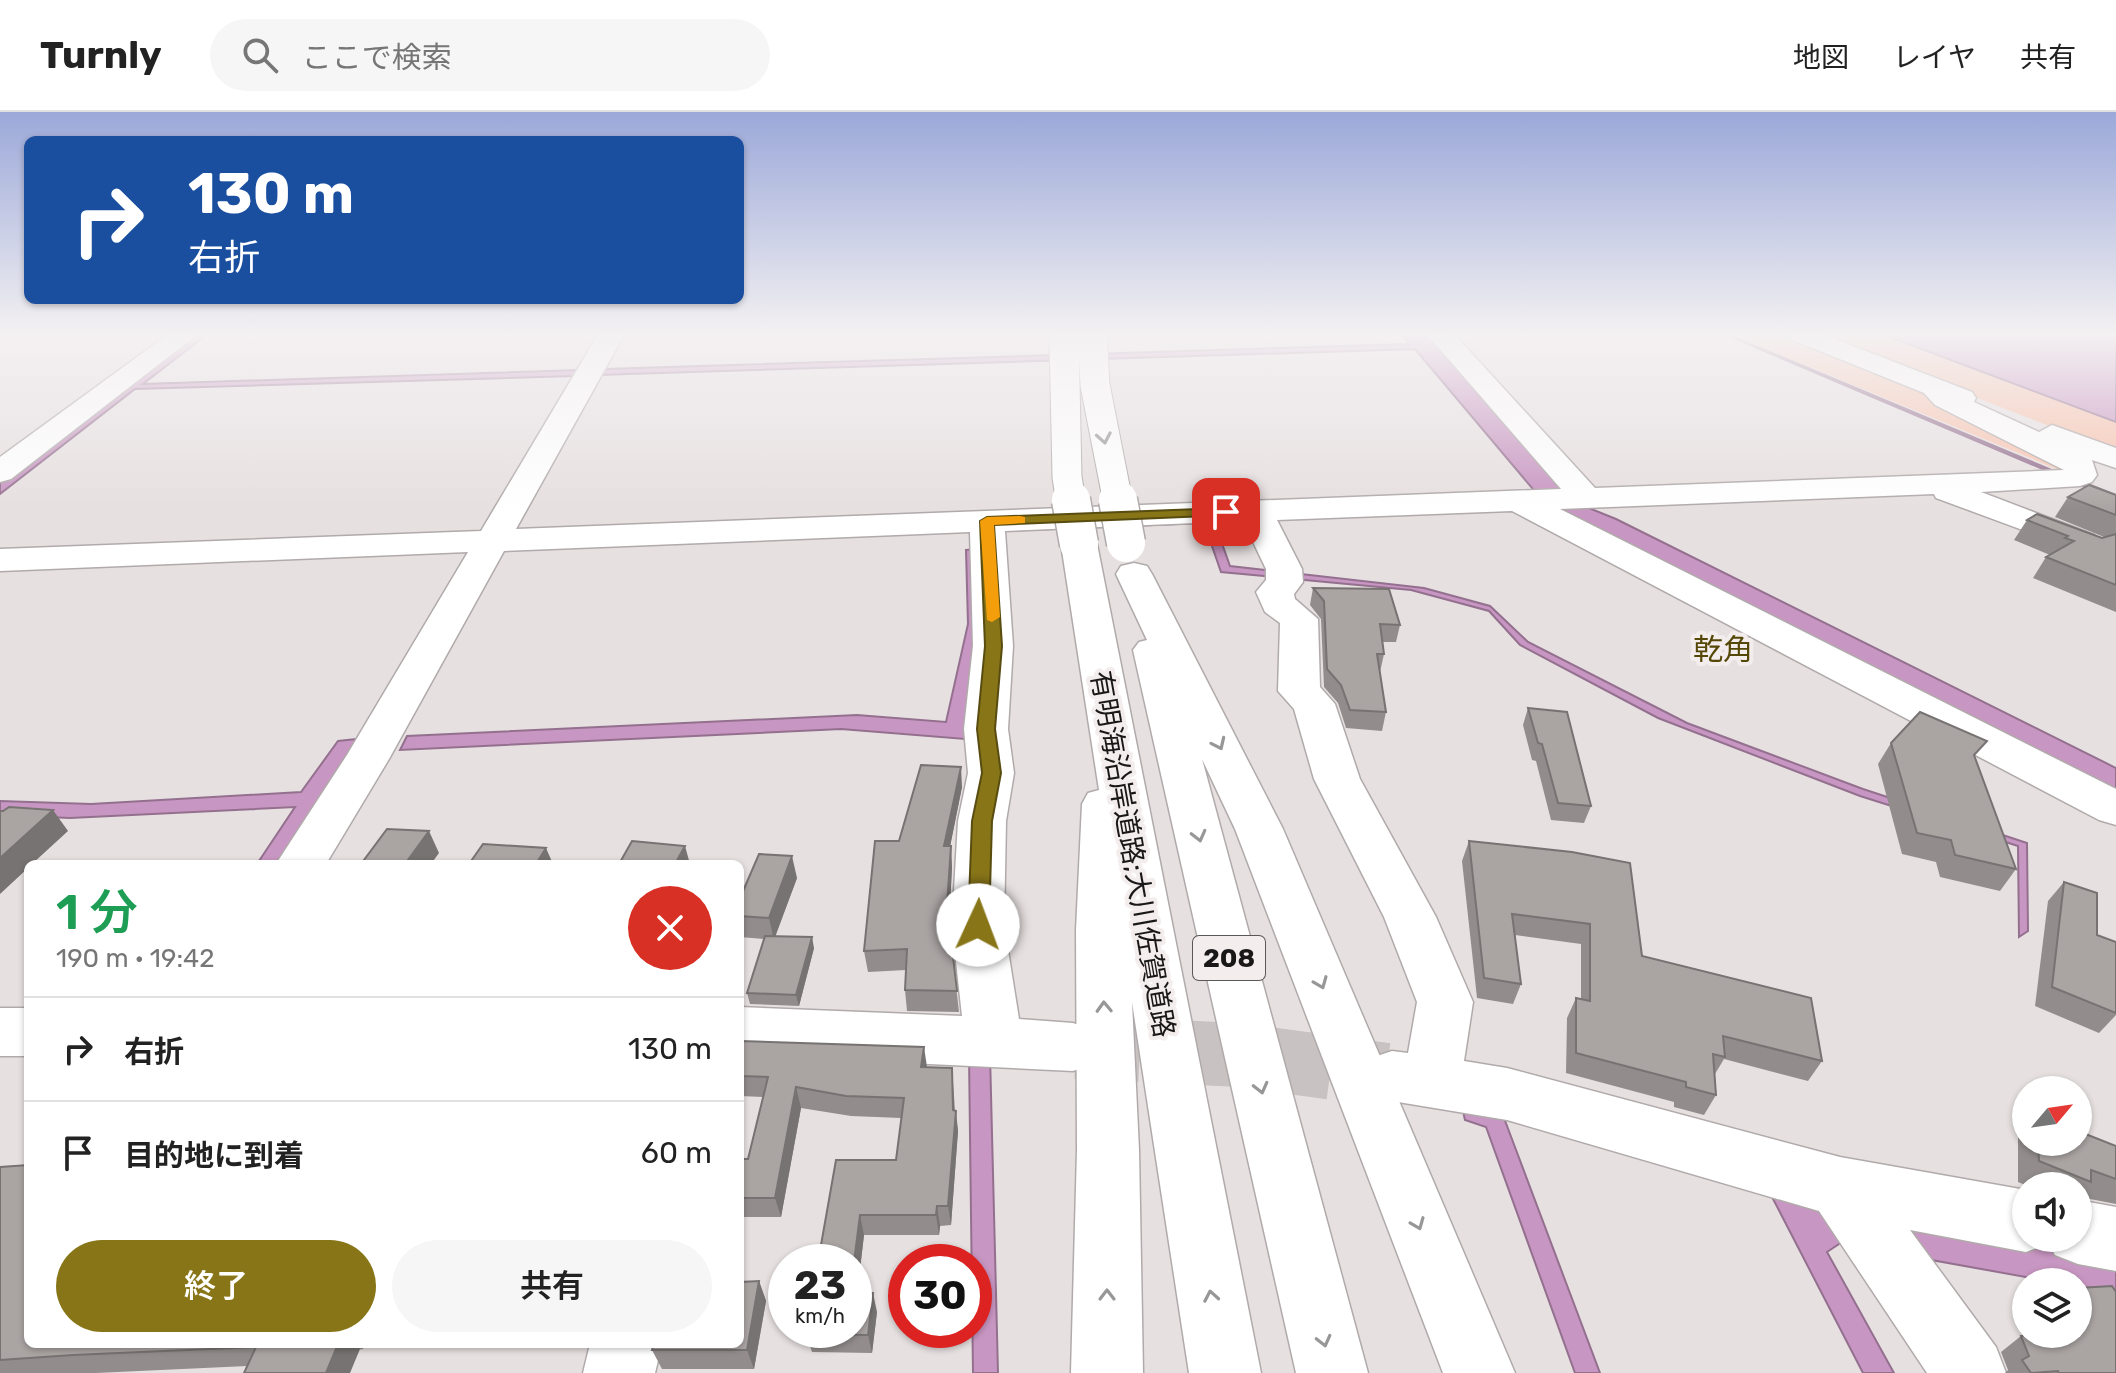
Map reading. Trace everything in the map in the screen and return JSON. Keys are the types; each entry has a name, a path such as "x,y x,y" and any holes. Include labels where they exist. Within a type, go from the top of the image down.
{"main road":[{"path":"0,472 107,392"},
{"path":"304,860 367,759 578,392"},
{"name":"有明海沿岸道路;大川佐賀道路","path":"1065,392 1067,477 1107,562 1332,1373"},
{"name":"有明海沿岸道路;大川佐賀道路","path":"1095,392 1107,562 1225,1373"},
{"path":"1490,392 1583,498"},
{"path":"0,560 1931,485 2069,479 2081,475 2080,466 2064,455 1945,399 1938,392"},
{"path":"1945,392 2116,459"},
{"path":"1931,485 2089,545"},
{"path":"1528,501 2116,809"},
{"path":"1255,511 1285,576 1275,592 1278,604 1299,619 1299,691 1314,704 1337,779 1410,917 1445,1002 1412,1078 1507,1094 1840,1187 2012,1218"},
{"path":"987,521 993,646 986,729 991,773 982,821 978,925 994,1041"},
{"path":"1107,562 1102,930 1108,1150 1107,1373"},
{"path":"1107,562 1259,829 1479,1373"},
{"path":"744,1031 1073,1047"},
{"path":"0,1032 24,1032"},
{"path":"1840,1187 1970,1373"},
{"path":"2092,1235 2116,1239"},
{"path":"619,1373 625,1348"}],"shaded area":[{"path":"117,392 131,392 0,494 0,481"},
{"path":"1451,392 1476,392 1565,493 1579,504 1616,519 2116,768 2116,796 1555,509 1537,494"},
{"path":"1870,392 1926,392 2068,466 2064,472"},
{"path":"1961,392 2060,392 2116,413 2116,452"},
{"path":"2036,392 2116,392 2116,422"},
{"path":"1213,518 1230,566 1424,588 1490,606 1528,642 1687,723 1863,789 2027,843 2028,931 2019,937 2018,846 1860,796 1658,718 1520,645 1489,611 1411,590 1221,572 1204,523 1002,531"},
{"path":"980,549 981,623 965,739 841,729 400,750 407,736 857,715 946,722 968,624 966,550"},
{"path":"357,739 281,860 260,860 295,807 70,818 0,815 0,801 91,804 301,792 338,741"},
{"path":"990,1054 998,1373 973,1373 973,1348 992,1348 992,1244 971,1244 969,1056"},
{"path":"1460,1099 1501,1110 1600,1373 1575,1373 1486,1127 1465,1120"},
{"path":"1801,1192 1842,1224 1845,1240 1827,1252 1894,1373 1863,1373 1771,1195"},
{"path":"1903,1220 2012,1241 2012,1252 2065,1252 2116,1262 2116,1293 2092,1289 2092,1268 2012,1268 2012,1275 1915,1257"}],"building":[{"path":"2089,485 2116,495 2116,515 2068,497"},
{"path":"2037,514 2102,538 2116,534 2116,585 2046,557 2074,541 2027,520"},
{"path":"1313,588 1389,589 1400,625 1380,624 1384,654 1377,654 1386,712 1350,710 1341,685 1327,669 1324,601"},
{"path":"1528,708 1567,712 1591,806 1558,803 1542,744 1538,743"},
{"path":"1920,712 1987,741 1974,755 2016,869 1955,855 1951,840 1917,833 1891,743"},
{"path":"921,765 961,767 944,846 951,846 947,905 957,991 905,990 907,949 864,951 875,841 899,841"},
{"path":"9,807 53,810 0,858 0,811"},
{"path":"387,829 429,831 408,860 364,860"},
{"path":"632,841 685,846 677,860 621,860"},
{"path":"1469,841 1572,852 1630,863 1642,956 1811,998 1822,1061 1723,1036 1725,1057 1713,1054 1716,1095 1686,1087 1686,1082 1576,1053 1576,998 1590,1001 1590,924 1512,914 1521,984 1484,978"},
{"path":"483,844 546,848 538,860 472,860"},
{"path":"759,854 792,856 769,918 744,916 744,889"},
{"path":"2064,882 2097,893 2097,935 2116,942 2116,1013 2052,987"},
{"path":"765,936 812,937 796,995 747,993"},
{"path":"744,1041 924,1047 921,1067 952,1068 953,1110 956,1111 948,1206 937,1206 936,1215 860,1215 856,1244 821,1244 836,1160 896,1160 904,1098 846,1096 796,1087 775,1198 744,1198 744,1159 748,1159 768,1077 744,1076"},
{"path":"2092,1137 2116,1146 2116,1179 2091,1170 2066,1172 2039,1161 2039,1156 2092,1156"},
{"path":"24,1165 24,1348 233,1348 0,1360 0,1167"},
{"path":"759,1281 747,1350 652,1350 744,1348 744,1282"},
{"path":"2112,1286 2116,1292 2116,1373 2031,1373 2022,1360 2029,1356 2026,1348 2092,1348 2092,1287"},
{"path":"256,1348 336,1348 326,1373 244,1373"}],"waterway":[{"path":"1863,392 2055,472"},
{"path":"2085,485 2116,497"}],"tunnel":[{"path":"1076,1047 1239,1055 1386,1075"}],"slow traffic":[{"path":"992,617 987,521 1020,520"}],"district":[{"name":"乾角","path":"1723,650"}],"route":[{"path":"978,925 982,821 991,773 986,729 993,646 987,521 1226,512"}]}
